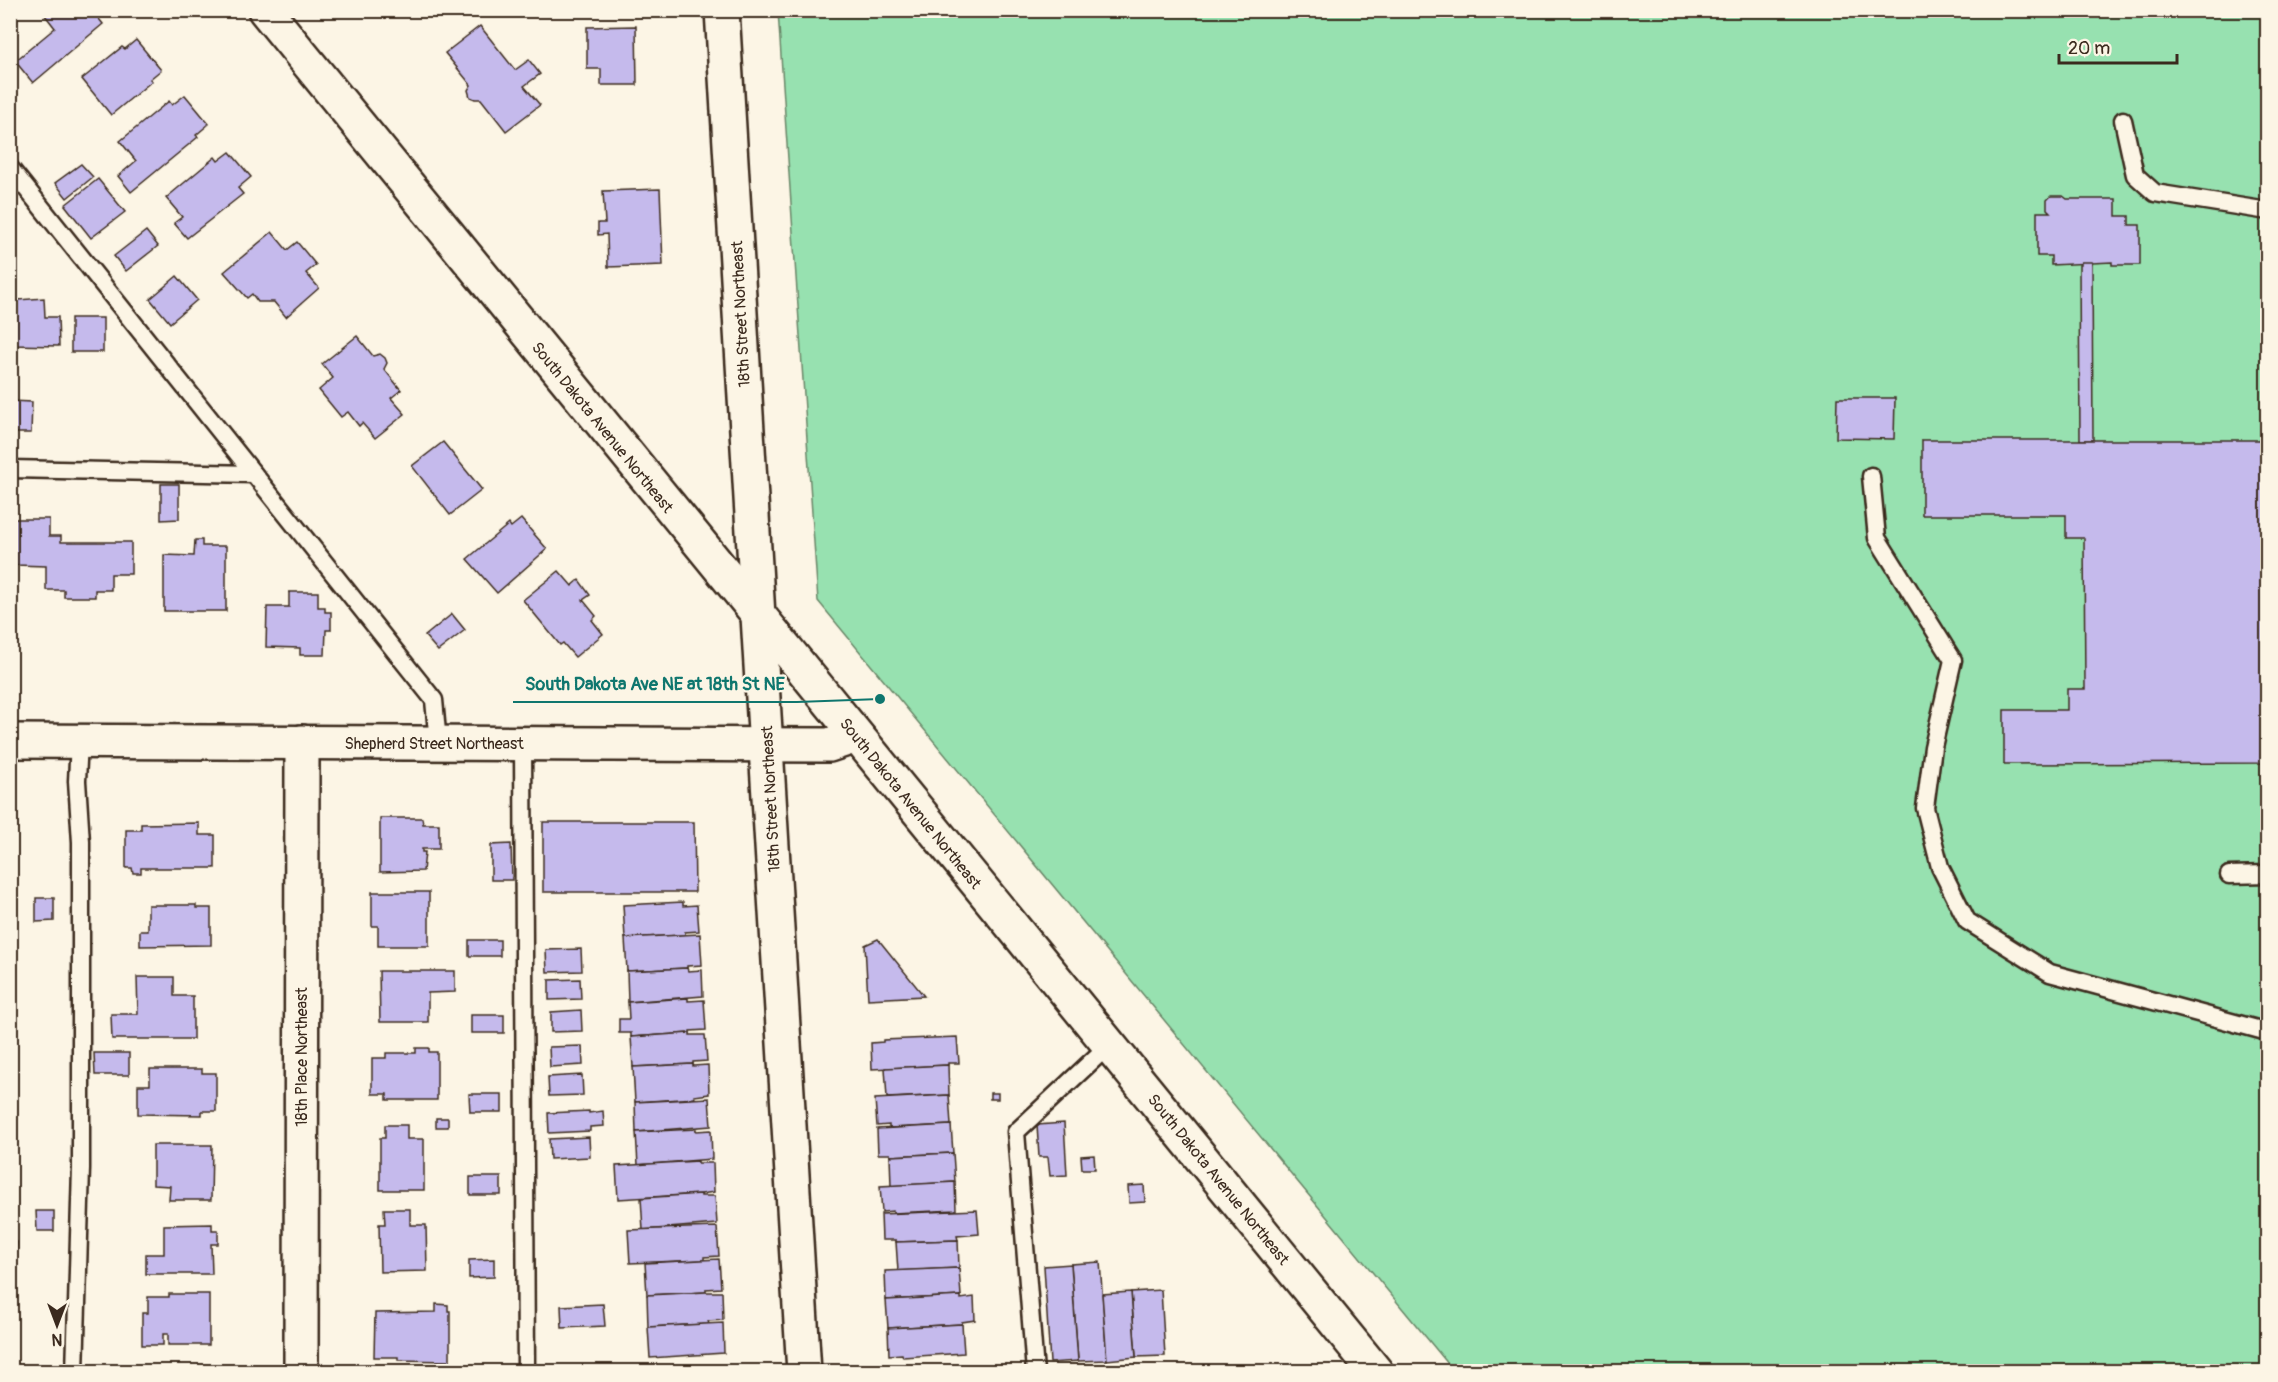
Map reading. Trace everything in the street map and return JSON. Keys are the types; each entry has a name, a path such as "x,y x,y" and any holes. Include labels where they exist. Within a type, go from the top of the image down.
{"main road":[{"name":"South Dakota Avenue Northeast","path":"265,10 1376,1371"},
{"name":"18th Street Northeast","path":"722,10 804,1371"},
{"name":"Shepherd Street Northeast","path":"10,741 829,745 856,736"},
{"name":"18th Place Northeast","path":"301,1371 302,742"}],"lane":[{"path":"2123,120 2135,175 2155,193 2268,211"},
{"path":"10,168 434,700 438,743"},
{"path":"10,470 254,474"},
{"path":"1871,476 1877,538 1953,660 1933,747 1925,808 1940,867 1967,921 2050,973 2268,1032"},
{"path":"75,1371 81,1168 81,842 77,782 79,741"},
{"path":"523,743 526,1371"},
{"path":"2229,875 2268,874"},
{"path":"1035,1371 1016,1132 1109,1045"}],"green space":[{"path":"778,11 2267,11 2267,1371 1454,1371 818,601"}],"building":[{"path":"41,10 92,10 103,24 33,83 15,61 55,28"},
{"path":"480,26 515,70 529,60 540,74 524,86 540,105 506,131 481,99 470,97 468,90 471,85 445,53"},
{"path":"636,26 637,85 601,85 601,69 587,69 587,27"},
{"path":"136,40 161,70 150,79 152,81 111,115 82,79 122,47 125,49"},
{"path":"185,95 209,124 196,135 198,137 131,192 118,176 136,161 120,141 169,101 172,105"},
{"path":"230,152 251,177 238,188 243,194 187,238 174,223 182,217 166,198 215,157 218,161"},
{"path":"81,164 93,177 67,198 55,183"},
{"path":"98,179 125,212 91,238 65,205"},
{"path":"660,189 663,265 608,267 607,234 598,235 598,223 605,223 603,191"},
{"path":"2051,196 2063,196 2067,199 2116,199 2116,216 2129,216 2129,225 2140,225 2140,265 2112,265 2112,262 2051,265 2051,256 2037,256 2037,212 2050,212 2047,209 2047,200"},
{"path":"146,231 158,246 126,271 114,256"},
{"path":"272,232 287,250 297,242 316,265 306,273 319,288 286,317 274,302 258,302 252,294 247,298 224,272"},
{"path":"2081,262 2092,262 2093,440 2080,440 2079,265"},
{"path":"177,276 197,300 170,323 150,299"},
{"path":"10,290 17,290 18,300 44,298 45,317 58,317 59,346 10,345"},
{"path":"71,318 103,318 103,352 71,352"},
{"path":"357,336 373,356 380,354 385,358 387,363 384,369 401,390 391,398 405,414 375,438 362,423 359,426 348,412 341,417 319,390 333,378 322,364"},
{"path":"10,373 11,401 32,402 31,433 10,433"},
{"path":"1837,398 1895,398 1894,439 1836,438"},
{"path":"1922,440 2268,440 2268,763 2004,764 2004,710 2067,710 2067,689 2085,689 2084,538 2066,538 2066,515 1922,515"},
{"path":"443,442 482,490 450,515 412,466"},
{"path":"161,484 179,484 179,519 161,520"},
{"path":"15,519 49,519 49,536 61,536 61,542 131,542 131,574 111,574 111,590 95,590 95,597 64,597 64,590 46,590 46,566 15,565"},
{"path":"521,519 547,549 497,593 467,559 509,524 511,527"},
{"path":"195,540 202,540 202,546 226,546 226,611 164,611 164,555 194,556"},
{"path":"559,571 572,586 579,580 590,595 583,600 596,616 592,620 603,634 575,657 563,643 560,645 523,600"},
{"path":"289,592 318,592 318,607 325,607 325,612 331,612 331,630 326,630 325,655 300,655 300,648 266,647 267,607 289,607"},
{"path":"452,614 465,630 438,651 425,636"},
{"path":"380,818 422,818 423,824 439,824 439,849 422,849 422,852 425,852 423,871 380,872"},
{"path":"10,822 13,822 13,856 10,856"},
{"path":"543,822 694,822 695,892 543,892"},
{"path":"199,823 199,835 215,835 215,868 141,868 141,873 133,873 132,868 126,868 126,830 141,830 141,824"},
{"path":"511,844 512,880 491,880 491,845"},
{"path":"372,892 429,892 429,946 378,946 378,926 372,926"},
{"path":"36,898 54,898 54,921 36,922"},
{"path":"683,902 683,906 697,905 699,931 685,932 685,935 625,938 623,905"},
{"path":"148,905 196,905 196,908 211,908 211,945 140,946 140,931 148,931"},
{"path":"10,920 12,920 12,943 10,943"},
{"path":"700,934 702,965 627,971 625,938"},
{"path":"878,939 924,996 868,999 865,945"},
{"path":"469,940 500,940 500,956 469,956"},
{"path":"581,949 582,971 547,972 546,950"},
{"path":"687,968 688,971 702,970 703,996 628,1002 627,971"},
{"path":"379,971 455,971 455,992 428,993 428,1022 380,1022"},
{"path":"137,977 174,977 174,996 193,996 193,1039 112,1039 111,1014 138,1014"},
{"path":"580,979 581,999 549,1000 549,980"},
{"path":"688,998 688,1001 704,1000 706,1030 631,1037 631,1033 619,1033 619,1019 629,1019 628,1002"},
{"path":"581,1010 582,1031 551,1032 551,1012"},
{"path":"471,1015 504,1015 504,1033 471,1033"},
{"path":"690,1033 690,1035 705,1035 707,1061 693,1062 693,1064 633,1067 631,1037"},
{"path":"957,1037 959,1063 872,1069 871,1043 883,1042 883,1040"},
{"path":"582,1046 583,1065 550,1067 549,1047"},
{"path":"416,1048 429,1048 429,1052 437,1052 437,1100 387,1100 387,1094 372,1094 372,1058 386,1058 386,1053 416,1053"},
{"path":"94,1053 129,1053 129,1075 95,1075"},
{"path":"693,1064 693,1066 708,1065 709,1094 694,1096 695,1098 635,1102 633,1067"},
{"path":"948,1065 949,1095 887,1098 885,1068"},
{"path":"150,1069 202,1069 202,1073 216,1073 216,1111 202,1111 202,1115 138,1114 138,1085 150,1085"},
{"path":"582,1075 583,1095 549,1096 548,1077"},
{"path":"990,1093 998,1093 998,1099 990,1099"},
{"path":"469,1094 502,1094 502,1112 470,1112"},
{"path":"949,1095 951,1125 889,1128 889,1125 877,1126 875,1099"},
{"path":"709,1098 711,1126 636,1132 635,1102"},
{"path":"589,1111 589,1113 603,1111 604,1126 590,1127 590,1131 549,1133 548,1113"},
{"path":"436,1118 448,1118 448,1127 436,1127"},
{"path":"1064,1123 1067,1175 1050,1176 1048,1157 1039,1157 1037,1125"},
{"path":"385,1125 407,1125 407,1139 424,1139 424,1190 380,1190 380,1138 385,1138"},
{"path":"951,1125 953,1153 890,1156 890,1154 878,1154 877,1129"},
{"path":"696,1129 696,1131 711,1130 712,1159 638,1165 636,1132"},
{"path":"589,1137 590,1157 550,1159 549,1139"},
{"path":"10,1139 14,1139 14,1162 10,1162"},
{"path":"153,1145 212,1145 211,1200 169,1200 170,1186 153,1185"},
{"path":"953,1153 955,1182 891,1186 890,1156"},
{"path":"1094,1155 1095,1169 1082,1169 1081,1156"},
{"path":"698,1161 698,1163 713,1163 714,1192 618,1199 616,1166"},
{"path":"470,1177 501,1177 501,1195 470,1195"},
{"path":"955,1182 956,1210 882,1212 880,1186"},
{"path":"1144,1185 1145,1202 1129,1203 1128,1186"},
{"path":"701,1194 701,1196 715,1196 717,1224 643,1230 641,1198"},
{"path":"384,1209 410,1209 410,1225 426,1225 427,1271 380,1272 379,1224 385,1224"},
{"path":"977,1210 979,1234 957,1236 958,1240 896,1242 896,1240 882,1240 881,1214"},
{"path":"36,1211 54,1211 54,1231 37,1231"},
{"path":"212,1224 212,1230 218,1230 218,1244 211,1244 212,1274 146,1274 146,1254 164,1254 164,1225"},
{"path":"717,1227 719,1256 704,1257 704,1260 630,1263 628,1230"},
{"path":"958,1240 959,1268 898,1271 896,1242"},
{"path":"10,1242 17,1242 16,1265 10,1265"},
{"path":"494,1259 494,1277 469,1278 469,1260"},
{"path":"719,1259 721,1288 706,1289 706,1292 647,1295 645,1263"},
{"path":"1100,1262 1107,1360 1078,1361 1071,1264"},
{"path":"1071,1264 1078,1361 1050,1363 1044,1266"},
{"path":"959,1268 961,1296 886,1300 885,1271"},
{"path":"1161,1290 1165,1356 1136,1357 1131,1292"},
{"path":"722,1292 723,1320 708,1321 709,1324 648,1327 647,1295"},
{"path":"1131,1292 1136,1357 1107,1360 1102,1294"},
{"path":"169,1294 209,1294 209,1345 168,1345 168,1334 163,1334 163,1345 142,1345 142,1313 148,1313 148,1297 169,1297"},
{"path":"961,1296 961,1299 974,1297 975,1320 962,1322 962,1324 888,1328 886,1300"},
{"path":"436,1304 448,1305 448,1311 450,1311 450,1361 374,1357 375,1313 436,1312"},
{"path":"603,1304 605,1326 562,1328 561,1306"},
{"path":"723,1323 724,1353 650,1358 648,1327"},
{"path":"962,1324 964,1353 903,1357 902,1354 889,1355 888,1328"}],"place":[{"name":"South Dakota Ave NE at 18th St NE","path":"880,699"}]}
